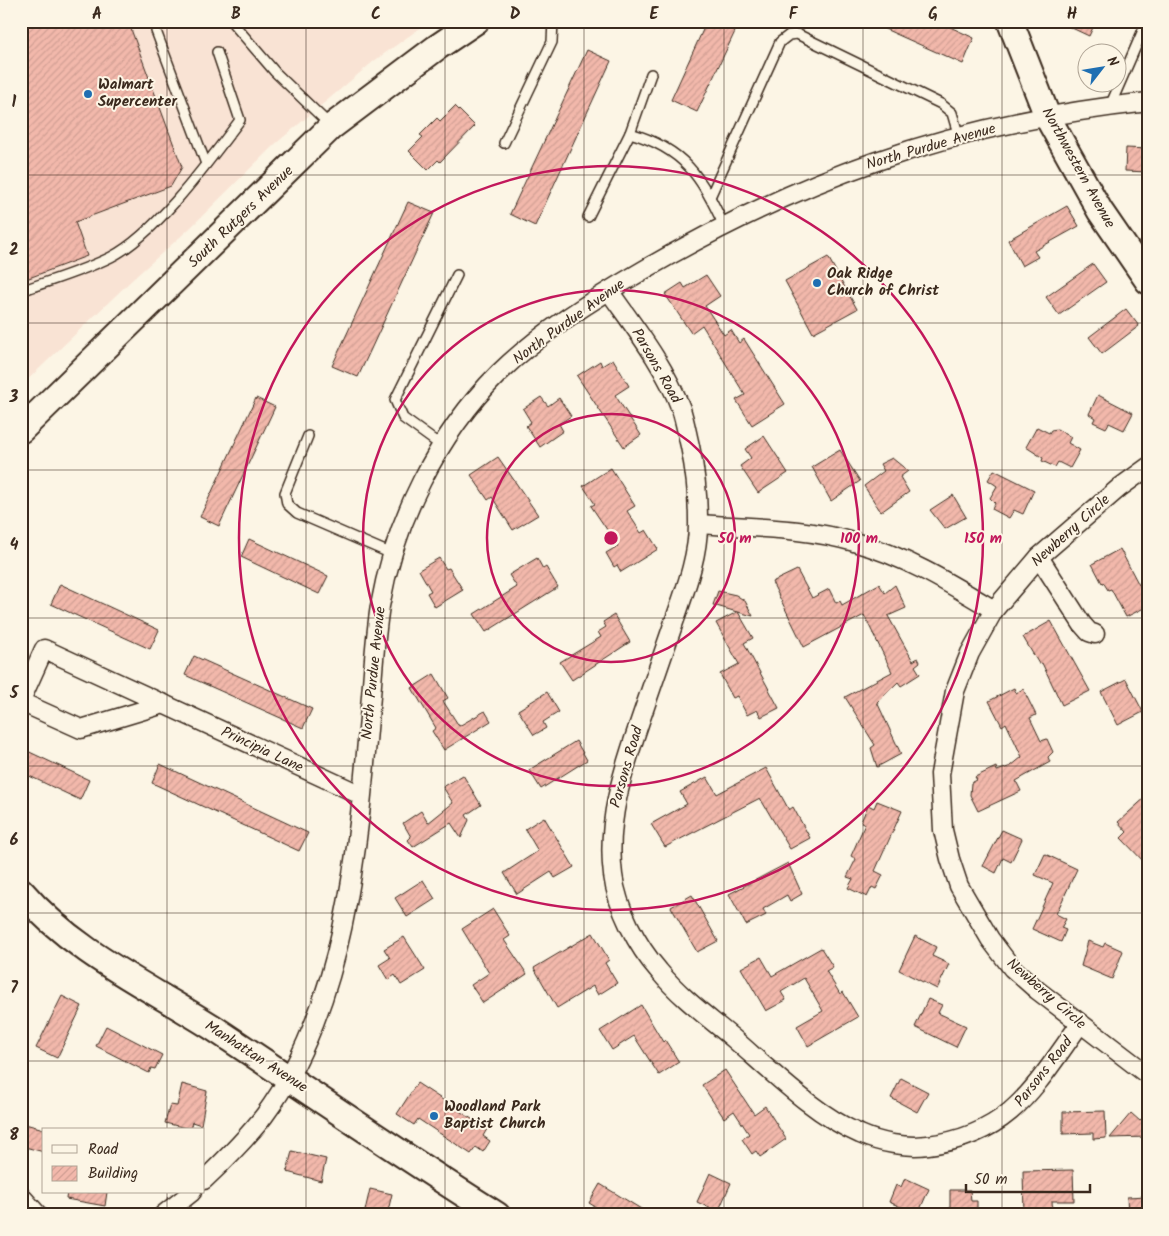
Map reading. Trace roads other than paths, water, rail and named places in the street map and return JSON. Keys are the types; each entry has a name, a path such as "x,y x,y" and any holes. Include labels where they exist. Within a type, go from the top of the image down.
{"street":[{"name":"South Rutgers Avenue","path":"25,418 331,127 436,48 476,21"},
{"name":"Northwestern Avenue","path":"1010,21 1048,118 1100,211 1148,280"},
{"name":"North Purdue Avenue","path":"205,1179 237,1148 264,1115 288,1078 328,984 339,942 351,880 380,606 392,554 425,475 469,408 499,373 532,344 609,291 724,226 859,168 959,137 1110,106 1148,102"},
{"name":"Parsons Road","path":"609,291 650,350 682,411 694,466 699,524 693,561 683,596 622,772 611,826 613,874 616,888 640,944 659,972 740,1045 822,1112 857,1133 883,1142 926,1146 972,1134 994,1124 1012,1112 1028,1096 1080,1024"},
{"name":"Newberry Circle","path":"1148,467 1119,488 1039,557 994,610 970,654 955,691 940,774 944,830 959,886 990,939 1012,968 1080,1024 1148,1075"},
{"path":"699,524 800,531 853,541 892,554 930,572 994,610"},
{"path":"1039,557 1082,624 1089,632 1095,634"},
{"name":"Principia Lane","path":"164,704 81,729 21,701 44,649 164,704 361,795"},
{"name":"Manhattan Avenue","path":"21,891 37,910 93,956 209,1026 497,1215"},
{"path":"163,1215 189,1194"},
{"path":"21,1196 38,1215"}],"lane":[{"path":"156,21 156,31 206,164"},
{"path":"231,21 275,72 331,127"},
{"path":"504,143 552,42 553,21"},
{"path":"1110,106 1147,21"},
{"path":"710,197 780,42 789,35 797,34 941,104 952,113 959,137"},
{"path":"21,291 112,256 150,227 206,164 240,120 217,52"},
{"path":"588,218 630,133 651,74"},
{"path":"630,133 650,139 675,152 694,172 710,197 724,226"},
{"path":"442,447 404,418 395,400 457,275"},
{"path":"308,436 285,493 287,504 297,513 392,554"}],"place":[{"name":"Walmart Supercenter","path":"88,94"},
{"name":"Oak Ridge Church of Christ","path":"817,283"},
{"name":"Woodland Park Baptist Church","path":"434,1116"}]}
